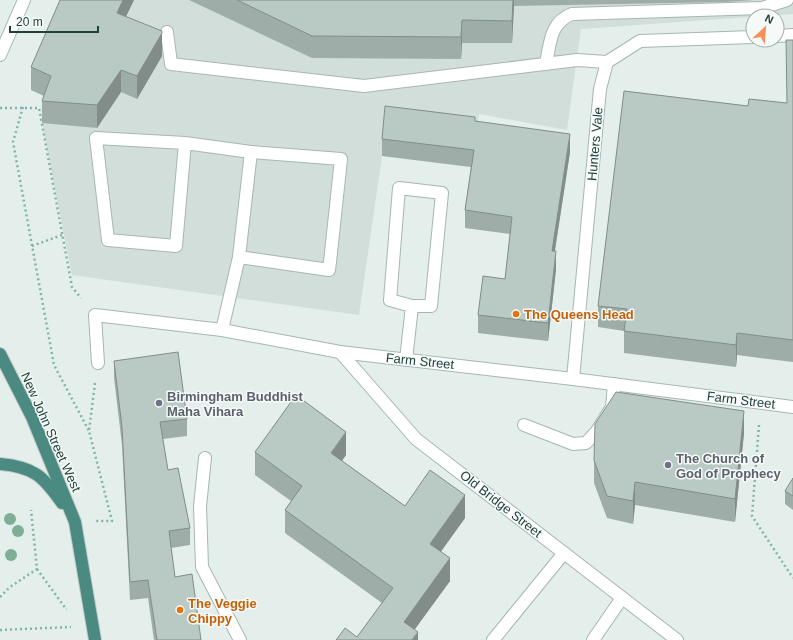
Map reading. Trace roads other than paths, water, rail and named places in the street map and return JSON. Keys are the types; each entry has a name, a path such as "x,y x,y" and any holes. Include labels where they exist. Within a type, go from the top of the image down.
{"highway":[{"name":"New John Street West","path":"0,354 32,417 75,522 95,640"},
{"name":"New John Street West","path":"0,464 14,465 31,470 43,479 75,522"}],"street":[{"path":"0,55 24,0"},
{"path":"546,64 551,34 557,23 572,14 762,8 787,0"},
{"path":"167,32 170,64 364,86 577,60 607,62 640,41 745,37"},
{"name":"Hunters Vale","path":"573,378 600,89 607,62"},
{"path":"185,143 176,246 108,240 96,138 185,143 251,152 341,159 329,270 239,257"},
{"path":"222,330 239,257 251,152"},
{"path":"399,188 442,193 431,306 412,306 390,300 399,188"},
{"path":"406,360 412,306"},
{"name":"Farm Street","path":"98,363 94,315 222,330 340,352 573,378 793,407"},
{"name":"Old Bridge Street","path":"340,352 416,439 677,640"},
{"path":"524,425 573,444 586,443 597,431 612,407 614,384"},
{"path":"205,458 200,506 202,567 240,640"},
{"path":"493,640 564,553"},
{"path":"593,640 622,598"}],"place":[{"name":"The Queens Head","path":"516,314"},
{"name":"Birmingham Buddhist Maha Vihara","path":"159,403"},
{"name":"The Church of God of Prophecy","path":"668,465"},
{"name":"The Veggie Chippy","path":"180,610"}]}
